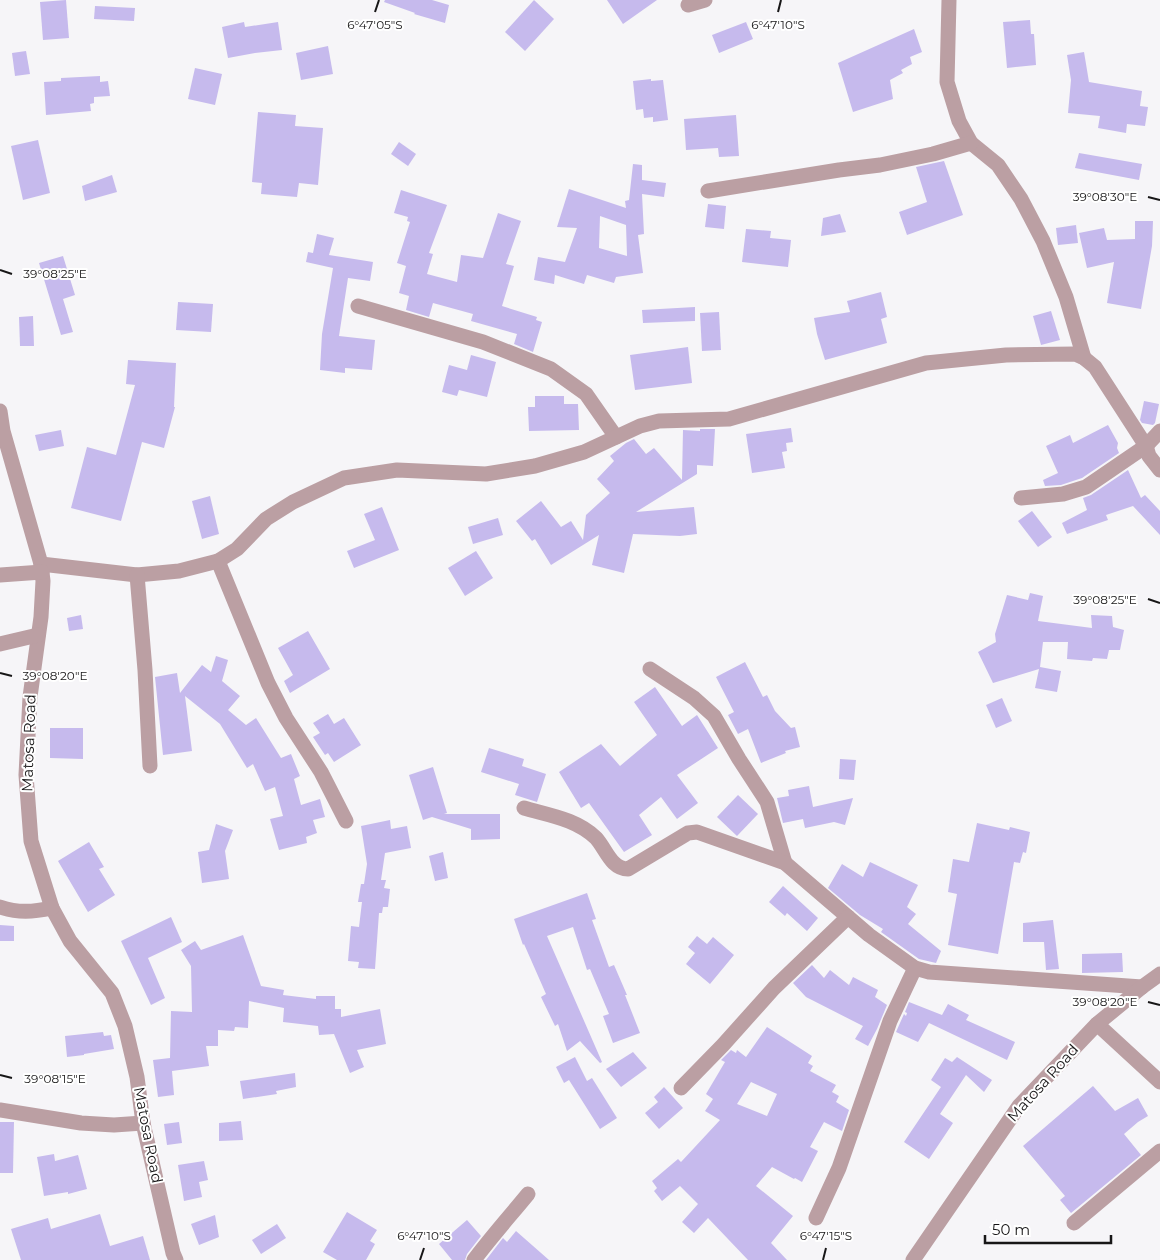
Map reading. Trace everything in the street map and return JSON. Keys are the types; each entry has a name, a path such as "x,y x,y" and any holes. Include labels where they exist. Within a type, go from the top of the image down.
{"street":[{"path":"688,5 705,0"},
{"path":"949,0 947,82 958,121 971,144 998,165 1021,199 1044,241 1066,297 1084,358"},
{"path":"708,191 880,165 971,144"},
{"path":"358,306 483,342 551,369 586,394 616,437"},
{"path":"0,574 42,568 136,575 179,571 218,561 237,549 266,519 293,502 344,478 397,470 486,474 535,466 584,452 640,426 659,421 729,419 926,362 1006,355 1075,354 1084,358 1095,367 1160,470"},
{"name":"Matosa Road","path":"0,411 3,431 44,581 30,697 26,775 31,841 52,908 70,941 112,993 125,1026 131,1048 143,1123 176,1260"},
{"path":"1021,498 1062,494 1086,487 1146,446 1160,431"},
{"path":"218,561 268,684 286,718 321,772 346,821"},
{"path":"136,575 145,670 150,766"},
{"path":"0,644 38,635"},
{"path":"650,670 694,698 714,716 767,802 785,863"},
{"path":"524,808 566,820 586,829 597,839 616,866 621,869 628,869 688,833 697,832 785,863 869,935 915,968 928,972 1142,986"},
{"path":"0,907 31,912 52,908"},
{"path":"681,1088 774,988 848,917"},
{"path":"816,1218 842,1161 890,1021 915,968"},
{"name":"Matosa Road","path":"913,1260 1019,1106 1097,1024 1142,986 1160,974"},
{"path":"1097,1024 1160,1082"},
{"path":"0,1110 81,1123 143,1123"},
{"path":"1074,1223 1160,1151"},
{"path":"474,1260 493,1234 528,1194"}],"building":[{"path":"66,0 69,38 43,40 40,2"},
{"path":"385,0 432,0 449,5 445,23 414,14 384,2"},
{"path":"534,0 554,19 525,51 505,32"},
{"path":"607,0 657,0 623,24"},
{"path":"95,6 135,8 134,21 94,19"},
{"path":"1030,20 1031,34 1034,34 1036,65 1007,68 1003,22"},
{"path":"244,22 245,27 278,22 282,50 228,58 222,27"},
{"path":"746,22 753,39 719,53 712,35"},
{"path":"914,29 922,52 910,57 912,64 901,70 903,73 890,80 893,99 853,112 838,63"},
{"path":"328,46 333,74 301,80 296,53"},
{"path":"26,51 30,74 15,76 12,53"},
{"path":"1084,52 1089,82 1142,91 1140,106 1148,107 1145,126 1127,124 1126,133 1098,128 1100,116 1068,113 1071,80 1067,55"},
{"path":"195,68 222,74 215,105 188,99"},
{"path":"100,76 100,82 108,81 110,96 94,97 94,103 90,104 91,111 46,115 44,82 61,81 61,78"},
{"path":"651,79 651,81 663,80 668,120 653,122 653,117 644,118 643,109 636,110 633,81"},
{"path":"258,112 296,115 295,126 323,128 318,185 299,183 297,197 261,194 262,183 252,182"},
{"path":"736,115 739,156 719,157 718,148 686,150 684,119"},
{"path":"38,140 50,193 23,200 11,146"},
{"path":"399,142 416,154 408,166 391,154"},
{"path":"1079,153 1142,164 1139,180 1075,168"},
{"path":"944,161 963,215 907,235 899,212 927,202 916,167"},
{"path":"633,164 642,165 642,180 666,183 664,197 642,194 644,234 638,235 643,273 616,277 614,283 587,275 584,284 555,275 554,284 534,280 538,257 565,262 577,228 557,227 569,189 626,208 625,201 629,200","holes":["600,216 626,225 627,256 599,248"]},
{"path":"112,175 117,192 85,201 82,186"},
{"path":"401,190 447,205 429,253 433,254 427,274 457,282 461,255 483,258 498,213 521,221 506,264 514,266 502,306 537,317 536,320 542,322 533,352 514,344 517,334 471,321 473,314 433,303 429,317 406,310 409,296 399,293 406,266 397,263 410,222 407,221 408,217 394,213"},
{"path":"708,204 726,206 724,229 705,227"},
{"path":"840,214 846,232 821,236 823,218"},
{"path":"1135,221 1153,221 1152,246 1141,309 1107,303 1114,262 1087,268 1079,233 1104,228 1107,240 1135,239"},
{"path":"1076,225 1078,243 1058,245 1056,228"},
{"path":"746,229 771,231 770,238 791,240 788,267 742,262"},
{"path":"317,234 334,238 329,255 373,262 370,281 348,278 339,336 375,340 372,370 345,368 345,373 320,370 322,334 333,268 306,262 308,252 313,253"},
{"path":"63,256 75,295 63,299 73,332 61,335 39,263"},
{"path":"881,292 887,317 881,319 887,343 825,360 814,318 850,312 847,301"},
{"path":"178,302 213,304 211,332 176,330"},
{"path":"695,307 695,321 643,323 642,310"},
{"path":"1051,311 1060,340 1041,345 1033,316"},
{"path":"719,312 721,350 702,351 700,313"},
{"path":"33,316 34,346 20,346 19,317"},
{"path":"688,347 692,383 635,390 630,355"},
{"path":"471,355 496,362 487,397 459,390 457,396 442,392 449,365 467,370"},
{"path":"128,360 176,363 175,407 164,448 142,442 121,521 71,508 87,447 116,455 135,385 126,384"},
{"path":"535,396 564,396 564,404 578,404 579,430 529,431 528,407 535,407"},
{"path":"1144,401 1159,404 1153,425 1142,423 1140,420"},
{"path":"1108,425 1118,443 1119,453 1082,478 1061,485 1045,486 1043,480 1058,473 1046,446 1070,435 1073,443"},
{"path":"791,428 793,442 786,443 787,451 782,452 785,468 752,473 746,434"},
{"path":"700,429 715,429 713,466 697,465 697,474 636,512 694,507 697,534 680,536 633,534 624,573 592,565 599,535 551,565 535,539 532,541 516,521 541,501 561,527 571,521 583,540 586,515 610,493 597,479 614,461 610,456 634,439 646,454 654,448 682,480 683,430 700,431"},
{"path":"61,430 64,446 39,451 35,435"},
{"path":"1128,470 1141,498 1145,495 1160,511 1160,535 1133,506 1106,515 1108,520 1067,534 1062,523 1087,510 1083,498 1091,495"},
{"path":"210,496 219,534 202,539 192,501"},
{"path":"382,507 399,550 354,568 347,551 375,540 364,514"},
{"path":"1032,511 1052,537 1038,547 1018,521"},
{"path":"498,518 503,535 473,544 468,527"},
{"path":"476,551 493,578 465,596 448,568"},
{"path":"1030,593 1043,596 1038,621 1092,628 1091,615 1112,616 1113,627 1124,630 1120,650 1109,650 1107,659 1093,658 1092,661 1067,659 1068,642 1043,642 1040,667 1061,671 1057,692 1035,688 1039,669 993,683 978,652 996,642 995,634 1007,595 1028,600"},
{"path":"81,615 83,629 69,631 67,618"},
{"path":"308,631 330,669 290,693 284,681 293,675 278,648"},
{"path":"216,656 228,660 222,681 240,696 228,710 246,725 256,718 281,758 291,754 300,776 294,779 301,805 320,799 325,817 313,820 317,833 306,837 307,843 279,850 270,819 283,816 275,787 265,791 253,764 247,768 220,724 185,696 192,751 163,755 155,677 177,673 180,693 202,665 211,672"},
{"path":"745,662 763,697 767,695 775,711 791,728 795,727 800,747 785,751 786,753 761,763 748,729 738,734 728,715 734,712 716,677"},
{"path":"655,687 682,726 697,715 718,748 677,775 698,803 677,819 661,797 639,815 652,835 624,852 589,803 581,808 559,772 601,744 620,766 657,735 634,702"},
{"path":"1002,698 1012,721 996,728 986,705"},
{"path":"328,714 334,724 344,718 361,745 334,762 328,753 325,755 313,737 320,733 313,723"},
{"path":"50,728 83,728 83,759 50,758"},
{"path":"489,748 524,759 522,766 546,774 537,802 515,795 519,784 481,772"},
{"path":"840,759 856,760 854,780 839,779"},
{"path":"433,767 447,813 444,814 500,814 500,839 471,840 471,829 432,817 423,820 409,775"},
{"path":"809,786 813,807 853,798 845,825 834,822 805,828 803,819 783,823 777,798 789,796 788,790"},
{"path":"738,795 758,814 737,836 717,817"},
{"path":"390,820 391,829 407,826 411,848 385,853 381,880 386,880 384,888 390,889 388,907 383,907 382,913 379,913 375,969 358,968 359,962 348,961 351,926 359,927 362,902 358,902 361,884 364,884 367,864 361,826"},
{"path":"977,823 1009,830 1010,827 1030,832 1026,853 1023,852 1020,863 1014,862 998,954 948,945 957,894 948,892 953,859 969,862"},
{"path":"216,824 233,830 225,851 229,879 202,883 198,852 209,850"},
{"path":"89,842 104,867 99,869 115,895 88,912 58,861"},
{"path":"443,852 448,878 435,881 429,856"},
{"path":"870,862 918,885 907,907 916,914 908,924 941,951 936,963 919,959 881,932 883,929 860,915 828,888 842,864 863,877"},
{"path":"783,886 818,918 807,931 787,913 785,916 769,902"},
{"path":"587,893 596,919 592,920 609,967 614,965 640,1033 613,1043 603,1016 609,1014 590,969 587,970 573,927 547,936 602,1062 600,1063 580,1041 567,1051 558,1024 555,1026 541,997 546,994 523,945 514,919"},
{"path":"171,917 182,942 148,958 165,998 151,1005 121,941"},
{"path":"1053,920 1059,969 1046,970 1044,942 1023,942 1023,923"},
{"path":"0,925 14,926 14,941 0,941"},
{"path":"243,935 261,986 284,990 283,995 316,999 316,996 335,996 335,1009 341,1009 341,1017 380,1009 386,1044 357,1050 364,1067 350,1073 334,1034 319,1035 318,1026 283,1022 284,1008 249,1001 248,1028 235,1027 234,1031 218,1030 218,1046 206,1046 209,1066 172,1071 174,1095 158,1097 153,1060 170,1058 171,1011 192,1012 191,966 181,950 195,941 201,950"},
{"path":"697,936 707,944 713,937 734,955 710,984 686,964 695,953 688,947"},
{"path":"1122,953 1123,972 1082,973 1082,954"},
{"path":"812,965 824,978 830,970 849,985 853,977 878,990 875,997 887,1005 868,1046 855,1039 863,1026 806,997 793,983"},
{"path":"909,1002 942,1015 948,1004 969,1015 966,1020 1015,1042 1007,1060 929,1023 918,1042 896,1032 904,1014 906,1016 907,1013 905,1012"},
{"path":"767,1027 812,1056 808,1063 813,1066 810,1071 836,1085 832,1092 839,1096 836,1102 849,1110 842,1131 824,1122 810,1147 818,1151 802,1182 772,1167 756,1186 793,1216 771,1243 787,1260 748,1260 708,1218 694,1233 682,1222 698,1204 680,1186 662,1201 654,1191 657,1188 652,1181 678,1159 681,1162 720,1120 705,1111 713,1099 706,1094 725,1062 721,1060 731,1050 736,1053 737,1050 746,1057","holes":["751,1082 777,1094 767,1116 737,1104"]},
{"path":"103,1032 104,1036 111,1035 114,1049 67,1057 65,1036"},
{"path":"633,1052 647,1068 621,1087 606,1069"},
{"path":"575,1057 587,1081 592,1078 617,1118 600,1129 569,1080 564,1083 556,1067"},
{"path":"957,1057 992,1080 984,1092 966,1075 940,1114 953,1123 929,1159 904,1142 941,1087 931,1080 945,1058 952,1062"},
{"path":"295,1073 296,1087 276,1091 277,1094 243,1099 240,1081"},
{"path":"1093,1086 1115,1111 1138,1098 1148,1116 1124,1134 1141,1155 1071,1213 1060,1200 1065,1196 1023,1146"},
{"path":"664,1087 683,1108 659,1129 645,1113 658,1102 654,1097"},
{"path":"241,1121 243,1140 219,1141 219,1123"},
{"path":"0,1122 14,1122 13,1173 0,1173"},
{"path":"179,1122 182,1143 167,1145 164,1124"},
{"path":"54,1154 55,1161 78,1155 87,1189 68,1194 68,1192 44,1196 37,1157"},
{"path":"204,1161 208,1180 199,1182 202,1197 184,1201 178,1165"},
{"path":"347,1212 377,1230 370,1241 375,1244 366,1260 337,1260 323,1252"},
{"path":"100,1214 110,1246 143,1236 150,1260 21,1260 11,1229 48,1218 51,1229"},
{"path":"215,1215 219,1237 199,1245 191,1224"},
{"path":"467,1220 481,1236 467,1254 465,1260 452,1260 439,1244"},
{"path":"277,1224 286,1238 261,1254 252,1240"},
{"path":"516,1231 549,1260 486,1260 503,1238 507,1242"}]}
